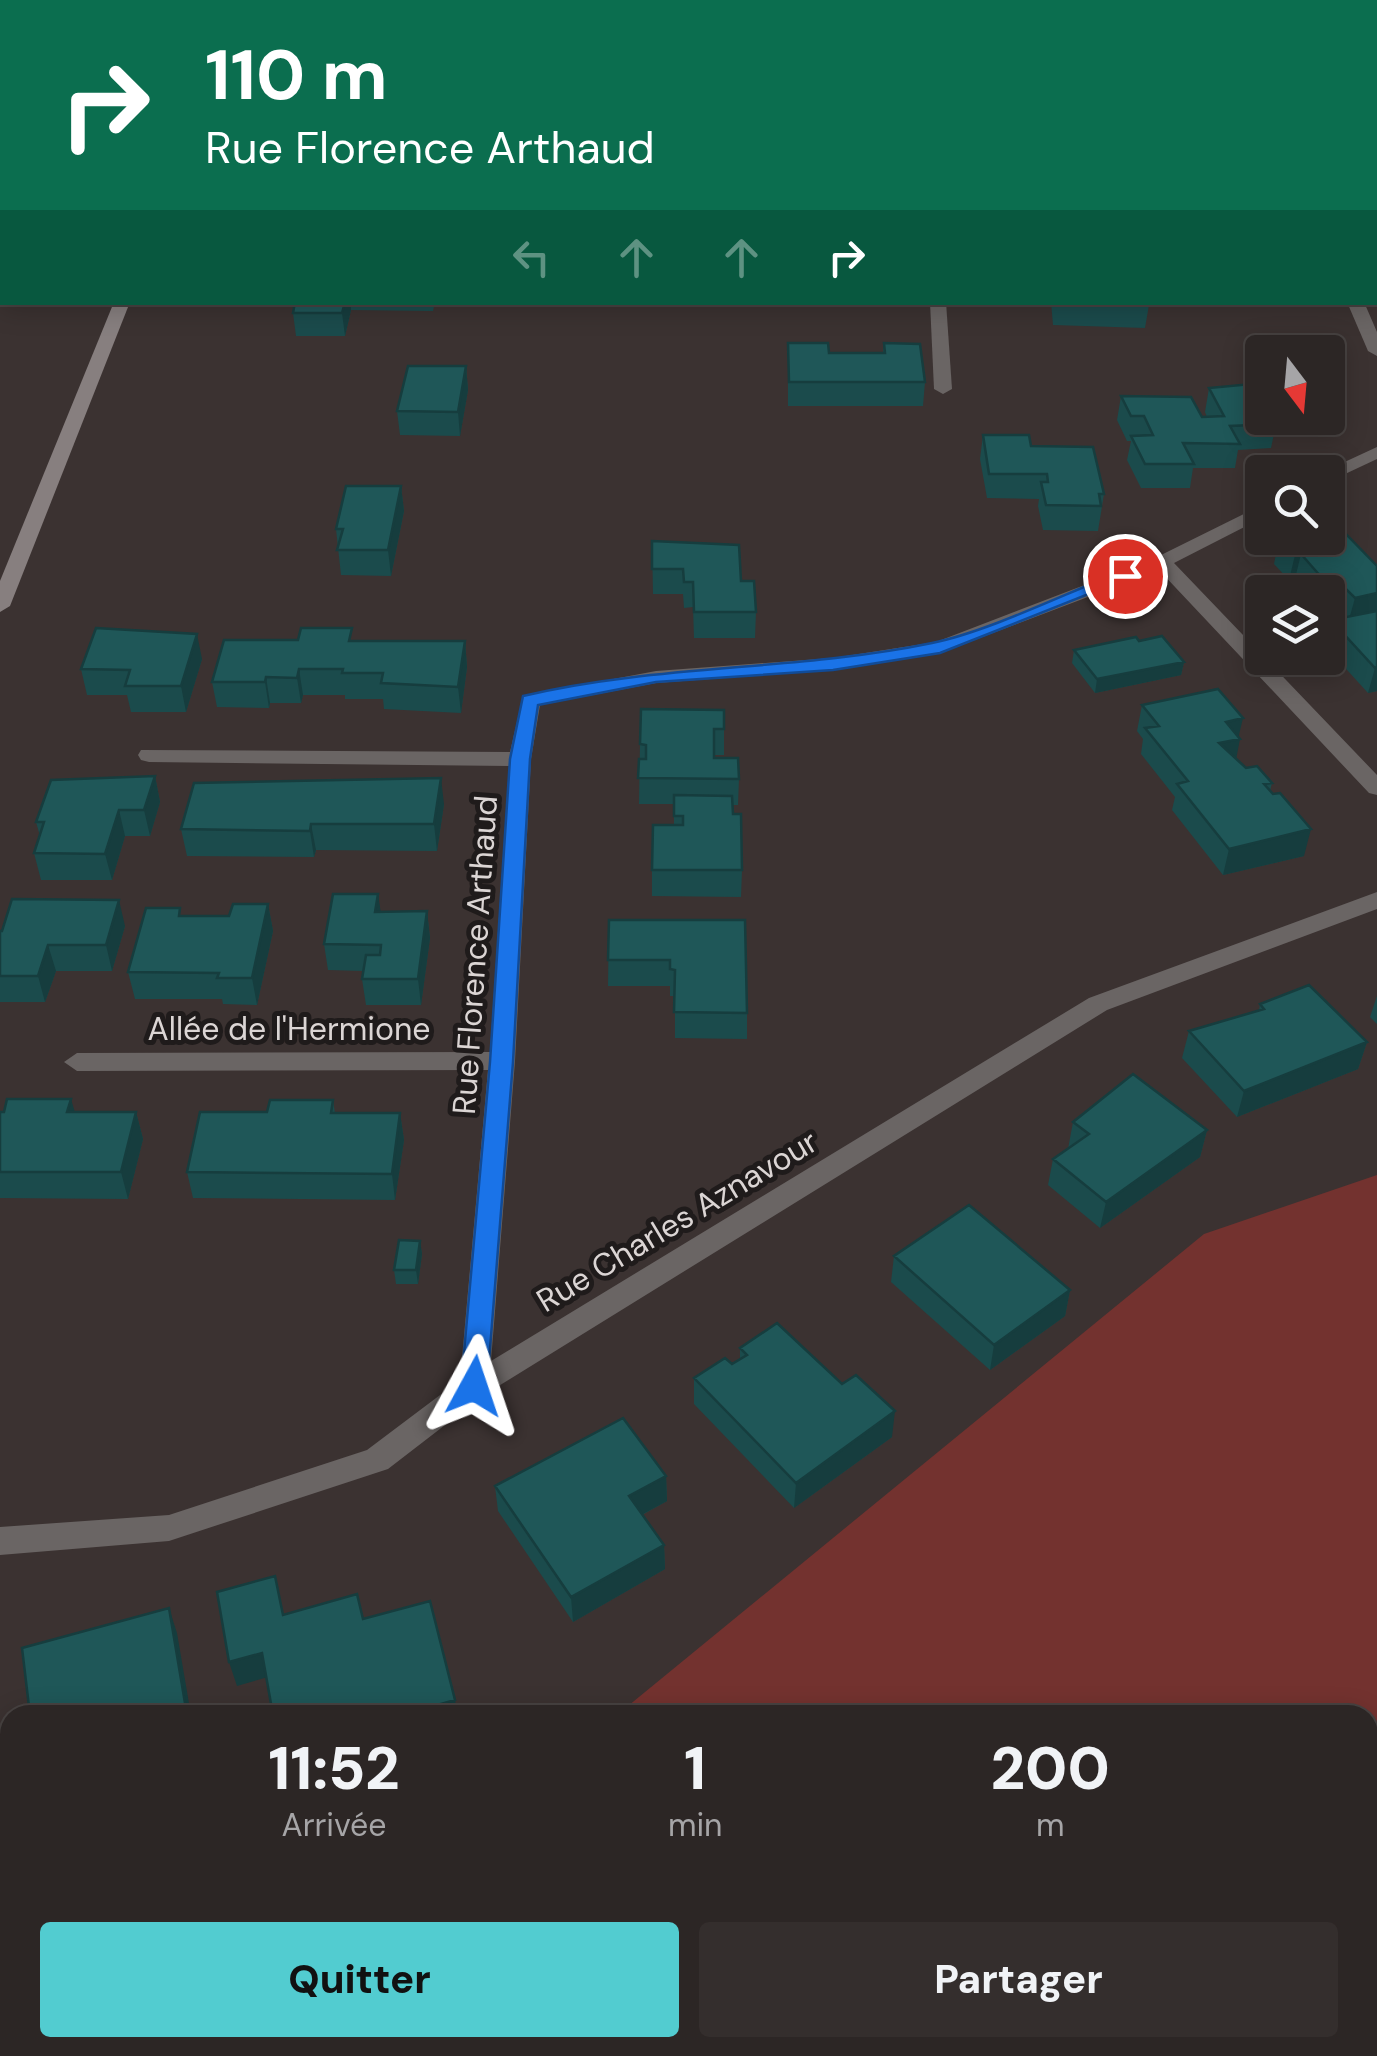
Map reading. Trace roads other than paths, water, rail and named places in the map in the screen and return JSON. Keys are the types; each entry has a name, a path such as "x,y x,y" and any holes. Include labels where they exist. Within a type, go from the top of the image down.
{"street":[{"path":"0,606 121,305"},
{"path":"938,305 943,389"},
{"path":"1356,305 1377,351"},
{"path":"1345,468 1377,452"},
{"path":"1245,520 1162,562 1377,788"},
{"name":"Rue Florence Arthaud","path":"474,1386 502,1062 520,759 530,700 656,677 833,664 940,648 1162,562"},
{"path":"150,755 520,759"},
{"name":"Rue Charles Aznavour","path":"0,1541 169,1528 377,1460 474,1386 1098,1004 1377,900"},
{"name":"Allée de l'Hermione","path":"77,1062 502,1062"}]}
